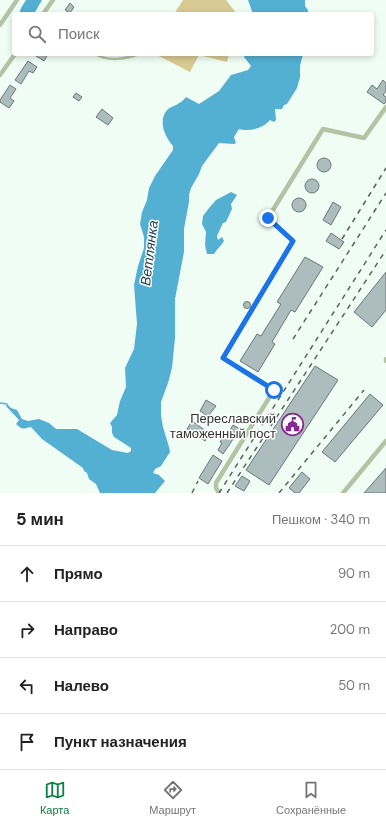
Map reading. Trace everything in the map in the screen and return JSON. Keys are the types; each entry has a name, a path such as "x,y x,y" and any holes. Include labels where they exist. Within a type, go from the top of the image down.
{"street":[{"path":"0,26 17,0"},
{"path":"44,12 53,0"},
{"path":"0,75 14,56"},
{"path":"219,493 216,488 216,483 274,390 223,358 293,241 268,218 323,129 364,138 386,107"},
{"path":"343,493 386,441"}],"lane":[{"path":"98,56 114,59 129,58 134,56"}],"shaded area":[{"path":"183,0 226,0 235,12 175,12"},
{"path":"159,56 198,56 190,72"},
{"path":"203,56 228,56 227,62"}],"water":[{"path":"26,0 42,0 35,12 20,12"},
{"path":"248,0 305,0 305,6 308,10 308,12 252,12"},
{"name":"Ветлянка","path":"302,56 297,88 282,109 275,109 276,120 274,122 270,120 264,125 252,130 239,129 234,137 236,143 234,144 219,143 202,166 191,188 184,229 184,252 175,299 175,338 172,368 161,402 163,427 170,452 161,466 155,469 153,473 159,475 165,481 155,493 100,493 96,484 89,479 83,468 42,439 31,427 21,428 18,426 16,424 19,420 6,406 7,404 11,408 17,410 22,419 28,421 39,419 49,423 56,429 77,429 112,450 128,453 131,451 131,448 114,437 110,423 117,415 120,401 126,387 125,368 134,349 137,324 134,285 144,248 144,237 140,224 142,212 147,200 149,188 155,176 173,150 173,146 167,138 163,128 163,118 168,109 177,105 186,97 199,104 219,91 231,75 248,70 251,66 244,57"},
{"path":"231,192 237,195 231,204 232,209 226,222 223,223 217,236 218,240 222,237 224,241 214,254 207,254 205,245 206,232 202,224 203,216 216,200"}],"building":[{"path":"70,3 74,7 71,12 65,10"},
{"path":"36,56 47,56 44,61"},
{"path":"28,61 37,67 33,73 29,71 21,84 15,80"},
{"path":"383,80 386,83 386,91 383,95 386,97 386,102 384,104 367,92 372,85 377,89"},
{"path":"10,85 16,89 10,98 14,101 9,108 0,102 0,100"},
{"path":"76,93 82,97 79,101 73,97"},
{"path":"102,109 113,118 108,125 96,117"},
{"path":"321,158 327,158 331,162 331,168 327,172 321,172 317,168 317,162"},
{"path":"309,179 315,179 319,183 319,189 315,193 309,193 305,189 305,183"},
{"path":"296,198 302,198 306,202 306,208 302,212 296,212 292,208 292,202"},
{"path":"333,202 341,207 331,225 323,220"},
{"path":"331,233 344,242 339,249 326,241"},
{"path":"305,257 323,267 295,312 291,310 272,342 275,344 258,372 240,361 257,334 261,336 281,304 277,302"},
{"path":"386,272 386,310 372,327 354,312"},
{"path":"247,302 250,305 247,308 244,305"},
{"name":"Переславский таможенный пост","path":"315,366 338,380 269,485 246,470"},
{"path":"370,394 383,405 335,462 322,452"},
{"path":"206,400 216,406 208,416 200,411"},
{"path":"192,421 210,434 205,441 187,429"},
{"path":"233,425 240,429 223,454 218,450 222,443 220,442"},
{"path":"213,455 222,461 208,484 199,478"},
{"path":"386,468 386,493 364,493"},
{"path":"302,472 310,479 299,493 295,493 289,488"},
{"path":"242,476 250,481 244,491 235,486"}],"waterway":[{"path":"0,403 7,404"}],"railway":[{"path":"342,239 386,168"},
{"path":"293,339 386,193"},
{"path":"219,493 386,230"},
{"path":"227,493 386,250"},
{"path":"279,493 364,390"},
{"path":"192,493 198,481"}],"place":[{"name":"Переславский таможенный пост","path":"292,425"}],"route":[{"path":"268,218 293,241 223,358 274,390"}]}
